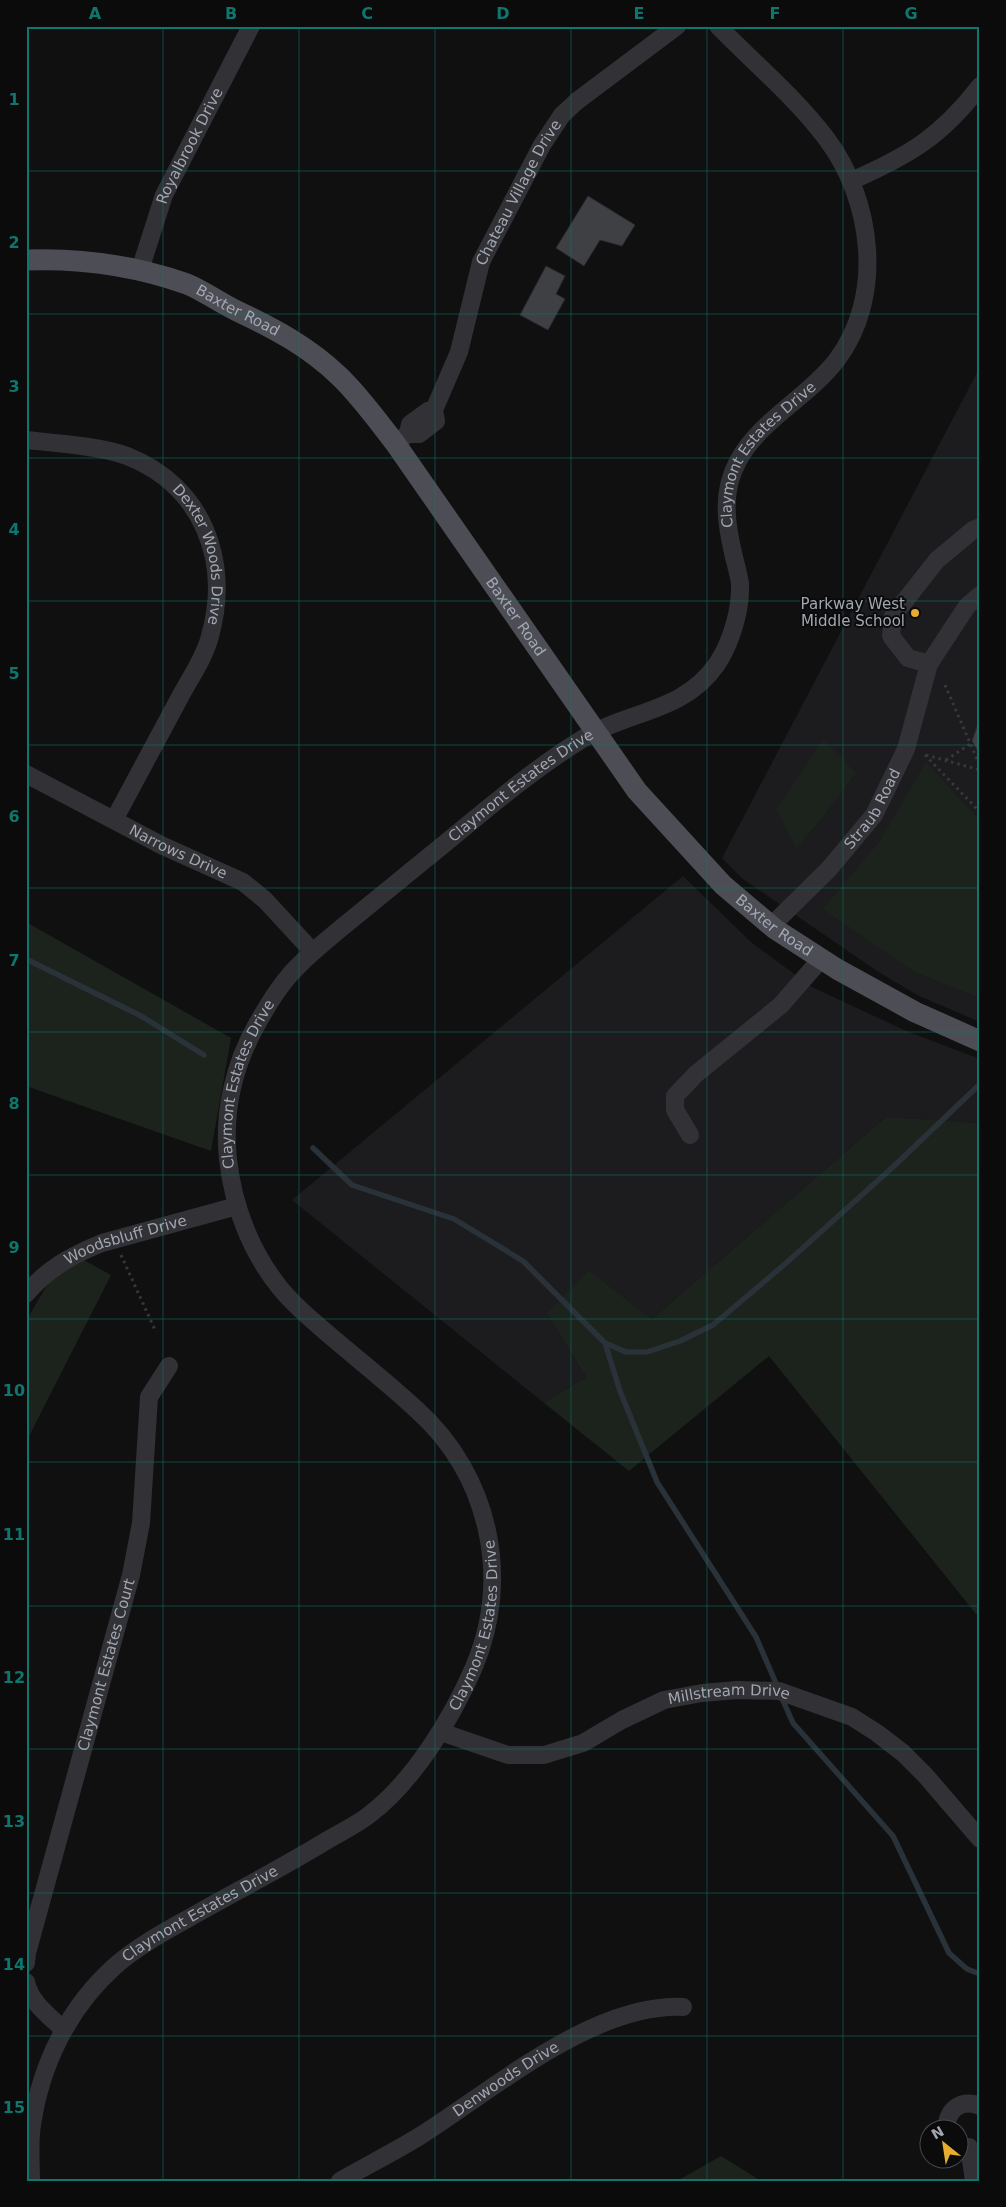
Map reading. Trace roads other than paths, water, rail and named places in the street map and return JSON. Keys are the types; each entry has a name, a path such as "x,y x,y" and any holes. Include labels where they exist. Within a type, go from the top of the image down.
{"main road":[{"name":"Baxter Road","path":"26,260 93,263 140,270 188,285 274,328 306,348 339,375 401,439 594,732 637,791 676,836 723,885 771,926 820,959 915,1012 980,1041"}],"street":[{"name":"Royalbrook Drive","path":"140,270 164,195 251,26"},
{"name":"Chateau Village Drive","path":"401,439 410,424 428,411 434,410 459,352 481,262 542,145 562,115 577,101 677,26"},
{"name":"Claymont Estates Drive","path":"31,2181 30,2132 39,2089 49,2059 63,2029 94,1988 118,1963 141,1946 370,1814 398,1787 441,1732 463,1692 488,1629 492,1595 493,1560 487,1523 475,1490 463,1466 442,1435 420,1412 302,1311 282,1291 252,1244 237,1206 231,1181 227,1133 230,1095 240,1059 256,1026 273,997 290,974 313,952 502,798 556,757 594,732 659,709 680,699 699,685 721,659 736,620 740,582 729,538 725,510 729,481 740,456 768,423 808,391 836,361 856,329 867,278 867,243 851,181 826,138 793,99 718,26"},
{"path":"851,181 894,162 920,147 959,113 980,86"},
{"name":"Dexter Woods Drive","path":"26,440 82,447 126,456 150,468 173,484 189,501 204,524 213,549 217,574 218,601 210,638 114,820"},
{"path":"929,664 908,658 891,636 893,616 937,560 973,530 980,527"},
{"name":"Straub Road","path":"771,926 829,869 874,815 906,749 929,664 967,606 980,596"},
{"name":"Narrows Drive","path":"26,774 161,844 243,882 264,900 313,952"},
{"path":"690,1135 674,1110 675,1096 696,1074 781,1005 820,959"},
{"name":"Woodsbluff Drive","path":"26,1294 54,1266 82,1251 102,1243 237,1206"},
{"name":"Claymont Estates Court","path":"26,1963 29,1943 131,1575 141,1523 149,1396 169,1366"},
{"name":"Millstream Drive","path":"441,1732 508,1755 544,1755 583,1743 622,1720 664,1700 702,1692 737,1690 780,1691 852,1716 877,1733 925,1775 980,1839"},
{"path":"26,1982 29,1994 42,2010 63,2029"},
{"name":"Denwoods Drive","path":"340,2181 419,2137 527,2064 575,2036 626,2015 662,2006 683,2007"},
{"path":"948,2120 948,2116 958,2106 972,2103 980,2106"},
{"path":"969,2145 974,2181"}],"waterway":[{"path":"26,959 141,1016 204,1055"},
{"path":"313,1148 352,1185 454,1219 523,1261 605,1343 626,1352 647,1352 680,1341 713,1325 785,1264 893,1167 979,1085"},
{"path":"605,1343 620,1391 657,1482 756,1637 778,1688"},
{"path":"781,1696 793,1723 893,1836 949,1953 967,1969 980,1974"}],"place":[{"name":"Parkway West Middle School","path":"915,613"}]}
